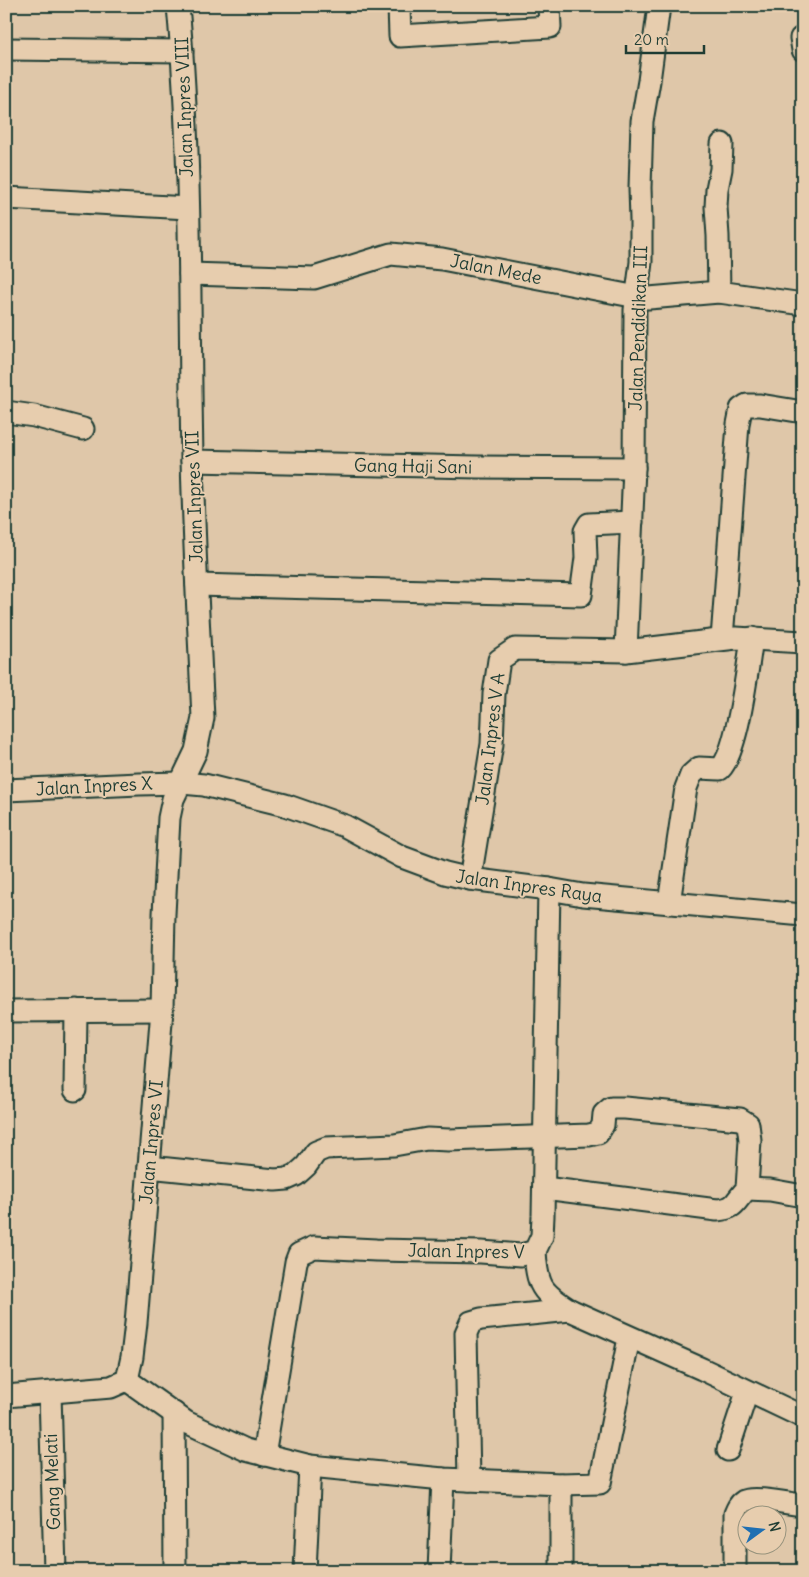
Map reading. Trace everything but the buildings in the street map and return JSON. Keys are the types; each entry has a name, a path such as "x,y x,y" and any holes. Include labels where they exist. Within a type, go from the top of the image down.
{"street":[{"name":"Jalan Inpres VIII","path":"178,6 182,51 188,208"},
{"path":"399,6 400,36 550,27 549,6"},
{"name":"Jalan Pendidikan III","path":"626,650 634,468 635,310 640,262 642,121 658,6"},
{"path":"6,49 182,51"},
{"path":"719,292 716,207 722,144"},
{"path":"6,198 188,208"},
{"name":"Jalan Inpres VII","path":"182,783 196,751 203,718 192,461 188,208"},
{"name":"Jalan Mede","path":"190,274 314,278 391,254 442,259 637,297 649,298 719,292 803,304"},
{"path":"669,903 686,788 691,775 699,768 720,769 728,758 746,680 737,638 738,424 741,409 747,405 760,405 803,412"},
{"path":"6,412 34,416 83,429"},
{"name":"Gang Haji Sani","path":"192,461 476,467 634,468"},
{"path":"197,585 581,595 586,558 585,531 589,524 632,522"},
{"name":"Jalan Inpres V A","path":"470,879 492,744 494,694 499,660 516,649 626,650 737,638 803,642"},
{"name":"Jalan Inpres X","path":"6,790 182,783"},
{"name":"Jalan Inpres Raya","path":"182,783 204,785 285,805 345,826 402,857 445,873 470,879 583,895 803,915"},
{"name":"Jalan Inpres VI","path":"127,1380 136,1323 162,1010 169,818 173,799 182,783"},
{"name":"Jalan Inpres V","path":"264,1454 296,1262 299,1254 314,1247 521,1255 535,1251 542,1236 544,1188 549,889"},
{"path":"75,1090 76,1010"},
{"path":"6,1011 162,1010"},
{"path":"149,1167 275,1180 287,1179 296,1175 306,1166 316,1152 326,1148 394,1145 427,1139 449,1140 598,1133 603,1125 604,1114 611,1108 740,1119 748,1124 750,1140 747,1189 737,1203 728,1209 717,1210 544,1188"},
{"path":"747,1189 770,1190 803,1196"},
{"path":"535,1251 536,1268 541,1287 554,1300 570,1310 803,1417"},
{"path":"469,1480 466,1333 471,1322 481,1319 570,1310"},
{"path":"6,1396 111,1386 127,1380 186,1422 246,1450 310,1466 442,1479 600,1484 629,1338"},
{"path":"728,1450 747,1392"},
{"name":"Gang Melati","path":"50,1393 55,1571"},
{"path":"174,1413 175,1571"},
{"path":"305,1571 310,1466"},
{"path":"439,1571 442,1479"},
{"path":"561,1484 561,1571"},
{"path":"735,1571 735,1514 744,1501 752,1499 803,1505"}]}
